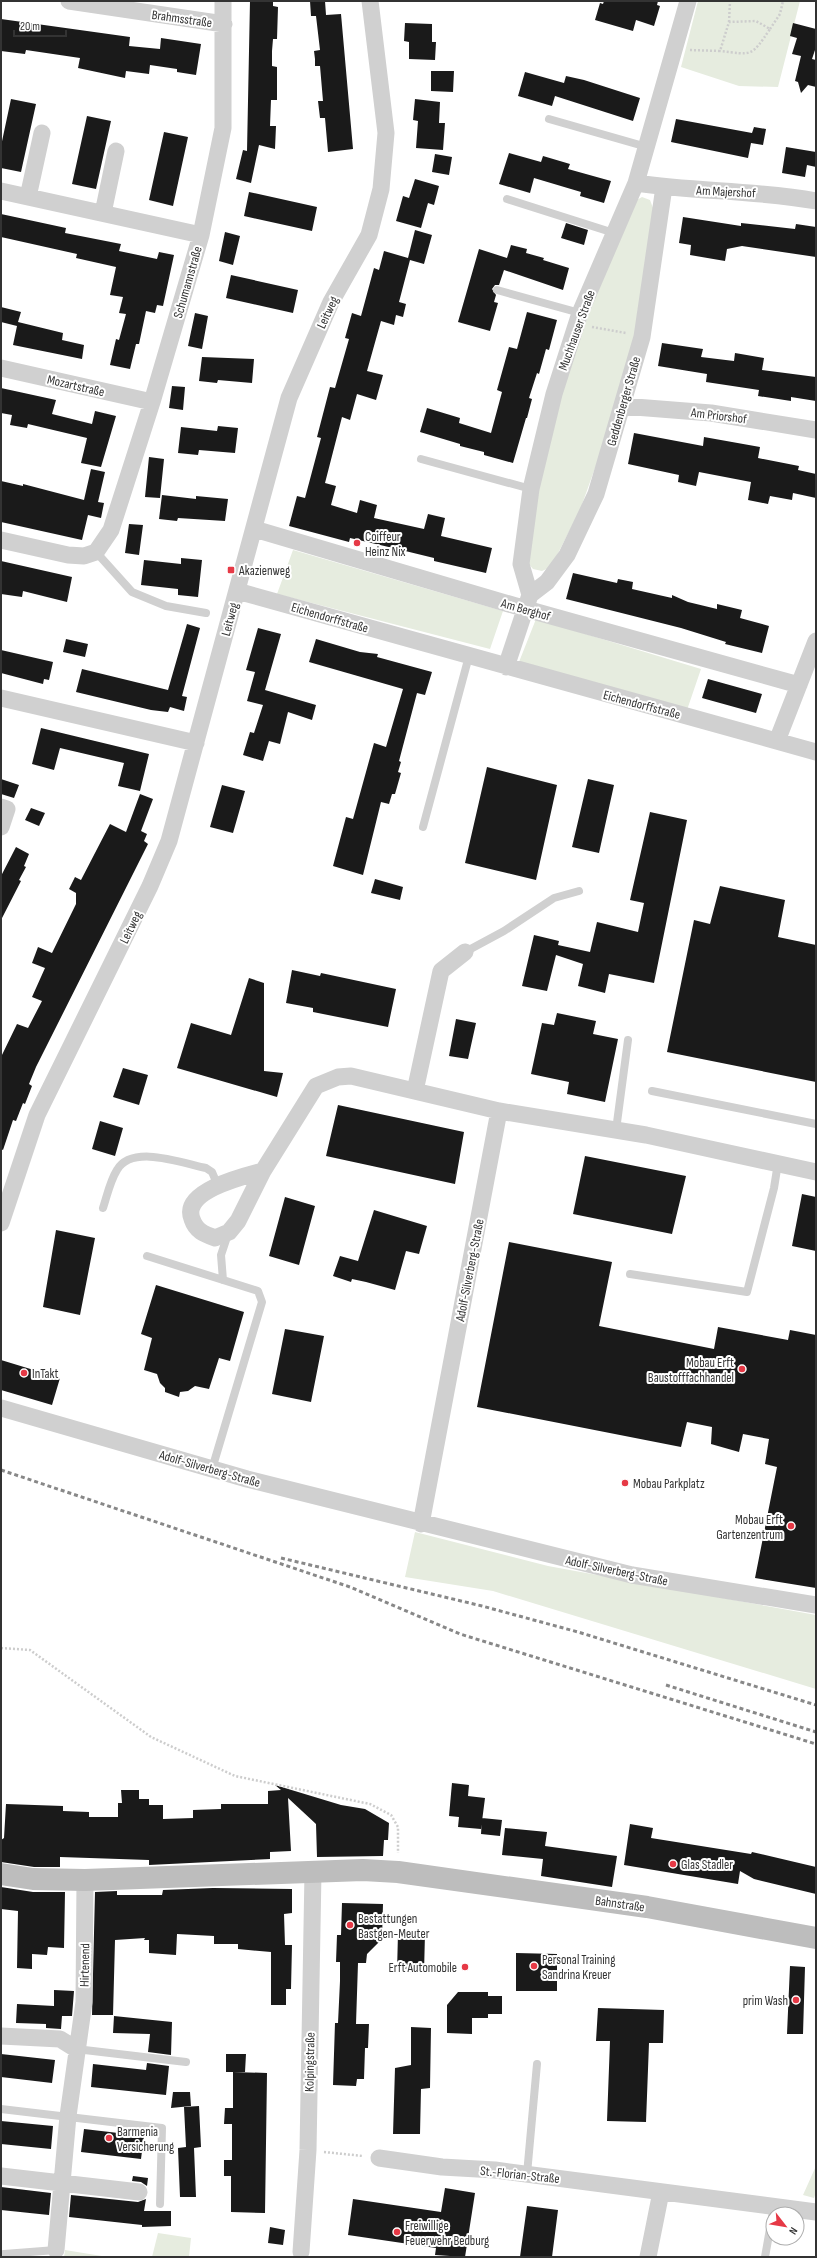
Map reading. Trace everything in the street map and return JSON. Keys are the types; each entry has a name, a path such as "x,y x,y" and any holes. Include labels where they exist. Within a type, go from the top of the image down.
{"street":[{"name":"Brahmsstraße","path":"69,1 224,24"},
{"name":"Schumannstraße","path":"96,552 111,530 152,402 200,234 223,128 223,1"},
{"name":"Leitweg","path":"1,1223 37,1115 150,886 169,841 289,398 331,302 369,234 381,189 386,133 370,1"},
{"name":"Muchhauser Straße","path":"528,602 521,564 532,489 554,394 578,318 636,183 688,1"},
{"path":"28,197 42,133"},
{"path":"103,213 116,151"},
{"name":"Am Majershof","path":"636,183 664,187 782,194 816,201"},
{"name":"Geddenberger Straße","path":"528,602 547,582 567,556 596,494 642,337 664,187"},
{"path":"1,191 200,234"},
{"name":"Mozartstraße","path":"1,368 152,402"},
{"name":"Am Priorshof","path":"622,406 711,413 816,430"},
{"name":"Am Berghof","path":"254,529 528,602 799,685"},
{"path":"1,540 68,555 84,556 96,552"},
{"name":"Eichendorffstraße","path":"237,591 816,752"},
{"path":"506,667 528,602"},
{"path":"777,741 816,641"},
{"path":"1,698 196,743"},
{"path":"1,807 7,809 1,827"},
{"path":"415,1091 441,971 465,952"},
{"path":"263,1171 218,1186 197,1198 191,1207 190,1216 194,1227 215,1238 229,1232 238,1221 263,1171 316,1086 338,1077 351,1076 500,1111 616,1130 816,1172"},
{"name":"Adolf-Silverberg-Straße","path":"421,1524 500,1111"},
{"name":"Adolf-Silverberg-Straße","path":"1,1408 212,1470 421,1524 632,1575 816,1605"},
{"path":"1,1874 33,1879 85,1880 363,1870 398,1872"},
{"name":"Kolpingstraße","path":"301,2252 308,2150 313,1872"},
{"name":"Bahnstraße","path":"398,1872 647,1907 816,1938"},
{"name":"Hirtenend","path":"56,2250 68,2116 76,2049 84,2002 85,1880"},
{"path":"1,2036 60,2039 76,2049"},
{"name":"St.-Florian-Straße","path":"379,2158 442,2167 527,2174 774,2206"},
{"path":"1,2176 139,2192"},
{"path":"648,2257 662,2192"},
{"name":"St.-Florian-Straße","path":"805,2208 815,2209"}],"lane":[{"path":"549,119 647,147"},
{"path":"507,199 614,233"},
{"path":"497,290 578,318"},
{"path":"421,459 532,489"},
{"path":"96,552 132,592 166,606 206,613"},
{"path":"423,828 469,656"},
{"path":"465,952 504,931 554,898 579,891"},
{"path":"616,1130 628,1040"},
{"path":"652,1090 816,1124"},
{"path":"103,1208 117,1170 129,1159 137,1157 144,1156 206,1168 212,1172 218,1186"},
{"path":"630,1274 747,1292 774,1188 778,1163"},
{"path":"223,1280 221,1255 229,1232"},
{"path":"147,1256 258,1291 262,1302 212,1470"},
{"path":"76,2049 186,2062"},
{"path":"527,2174 537,2064"},
{"path":"1,2109 162,2128 160,2204"},
{"path":"765,2257 767,2246"},
{"path":"4,2257 4,2254 56,2250"}],"path":[{"path":"720,51 729,22 730,1"},
{"path":"674,50 720,51 745,54 755,50 780,14 783,1"},
{"path":"729,22 756,22 770,29"},
{"path":"578,318 642,337"},
{"path":"1,1648 30,1650 151,1737 235,1776 370,1804 391,1816 398,1827 398,1872"},
{"path":"308,2150 379,2158"}],"shaded area":[{"path":"698,1 800,1 778,87 739,86 681,67"},
{"path":"642,197 650,200 653,208 636,337 600,454 580,510 551,567 542,571 533,569 528,563 532,533 542,473 556,414 574,356 602,280 635,201"},
{"path":"293,550 503,611 490,649 277,594"},
{"path":"536,619 701,669 687,710 519,662"},
{"path":"415,1532 548,1566 816,1615 816,1689 493,1591 405,1577"},
{"path":"816,2166 816,2192 814,2198 803,2195"},
{"path":"158,2233 191,2238 189,2257 152,2257"},
{"path":"65,2250 108,2257 64,2257"}],"building":[{"path":"250,1 273,1 273,6 278,7 277,39 273,39 272,51 272,66 277,67 277,100 271,100 270,126 276,126 275,149 259,145 251,183 236,179 243,150 247,151"},
{"path":"310,1 325,1 326,15 341,14 353,149 328,152 325,118 320,118 318,101 323,101 320,66 315,66 314,51 320,50 316,16 311,16"},
{"path":"604,1 658,1 657,5 660,6 654,26 636,20 633,31 595,20 600,3 603,4"},
{"path":"1,19 130,37 129,46 160,49 161,38 201,44 196,75 177,72 177,69 150,65 149,74 126,71 125,78 78,68 80,58 26,50 25,54 1,51"},
{"path":"405,23 432,24 432,42 436,42 435,60 409,59 409,42 404,41"},
{"path":"793,23 816,29 816,47 812,59 816,60 816,87 808,85 801,93 798,82 795,81 801,56 792,54 797,38 790,36"},
{"path":"431,71 454,71 453,92 431,91"},
{"path":"525,72 564,83 566,76 584,80 640,98 633,121 555,96 552,106 518,96"},
{"path":"11,99 36,104 21,172 1,168 1,146"},
{"path":"415,99 440,102 439,123 445,123 443,150 416,148 418,121 413,120"},
{"path":"87,116 111,121 96,189 72,184"},
{"path":"676,119 752,133 754,127 766,129 763,145 751,143 748,158 671,142"},
{"path":"164,132 188,137 173,206 149,200"},
{"path":"786,147 816,152 816,167 807,165 805,177 782,173"},
{"path":"509,153 541,162 543,156 570,164 568,169 611,181 604,203 580,196 581,192 534,178 530,193 499,184"},
{"path":"435,154 452,157 449,175 432,172"},
{"path":"415,179 439,186 434,205 428,203 421,228 396,221 403,196 409,198"},
{"path":"249,192 317,207 312,231 244,216"},
{"path":"1,214 66,228 65,233 121,244 119,251 157,259 159,252 174,255 163,306 157,305 155,313 146,311 139,344 136,344 130,369 110,365 116,339 119,340 126,314 119,313 123,297 110,295 116,267 76,258 77,254 1,237"},
{"path":"683,217 741,226 741,223 795,229 796,224 816,227 816,257 742,246 727,249 725,261 690,255 691,245 679,243"},
{"path":"566,223 588,230 584,245 561,238"},
{"path":"415,230 432,235 424,264 410,260 399,302 406,304 403,317 396,315 394,325 381,321 367,371 383,375 376,400 357,394 350,420 342,417 325,483 336,486 331,505 357,513 360,500 377,505 374,518 424,529 428,514 445,518 441,536 492,548 486,573 434,561 434,558 393,548 350,538 349,542 289,526 297,496 305,498 321,438 317,437 330,387 335,388 349,339 345,338 352,313 361,316 374,268 379,270 384,251 408,258"},
{"path":"225,232 240,236 233,265 219,261"},
{"path":"511,245 527,249 526,253 544,258 543,260 569,268 563,290 504,270 499,285 495,285 492,289 496,295 494,302 498,303 490,331 458,322 479,249 507,258"},
{"path":"231,275 298,290 293,313 226,298"},
{"path":"1,307 21,312 18,322 63,333 62,340 84,345 82,359 13,345 17,326 1,322"},
{"path":"527,312 557,320 549,350 546,349 539,374 537,373 529,398 532,399 513,463 484,455 484,452 460,446 460,444 420,432 427,408 460,418 459,423 491,433 502,392 497,390 509,347 517,349"},
{"path":"195,313 208,316 202,349 188,346"},
{"path":"662,343 703,349 701,357 734,361 735,353 764,358 762,370 816,377 816,401 791,397 791,401 758,396 759,390 706,382 707,374 658,366"},
{"path":"202,357 254,359 252,383 218,380 217,383 199,381"},
{"path":"172,386 185,387 183,410 169,408"},
{"path":"1,388 56,400 52,414 92,424 95,411 116,416 101,467 81,463 87,438 28,424 27,428 10,425 12,415 1,413"},
{"path":"218,426 238,428 235,453 199,450 198,455 178,453 181,427 217,431"},
{"path":"634,433 703,446 704,437 760,447 758,458 799,466 798,470 816,474 816,498 793,493 792,500 770,496 768,504 748,500 751,482 699,472 696,486 678,482 679,475 628,464"},
{"path":"149,457 164,459 160,498 145,497"},
{"path":"91,469 105,472 98,502 104,503 101,518 88,515 82,540 1,522 1,481 23,486 23,484 84,500"},
{"path":"162,495 196,499 196,496 228,499 225,521 178,518 177,521 159,519"},
{"path":"129,524 143,525 139,555 125,553"},
{"path":"181,558 202,560 198,597 178,595 178,589 141,585 144,560 181,564"},
{"path":"1,561 72,577 67,602 23,591 22,597 1,594"},
{"path":"573,573 617,583 618,579 633,582 632,589 672,598 672,595 688,602 717,609 717,604 742,610 740,618 769,626 762,653 725,644 726,642 681,628 566,599"},
{"path":"187,624 200,628 182,696 187,697 184,711 170,707 168,712 151,710 76,692 82,669 168,690"},
{"path":"258,628 281,634 265,690 316,705 312,720 288,712 280,744 269,741 263,761 243,755 250,732 254,733 263,705 247,701 255,672 246,670"},
{"path":"66,639 88,644 85,657 63,652"},
{"path":"316,639 360,652 378,654 377,657 432,672 425,695 417,693 399,761 401,762 398,772 401,773 395,794 392,794 389,804 381,802 363,875 333,866 346,817 353,819 374,743 386,747 403,689 309,662"},
{"path":"1,650 53,662 49,680 44,679 43,684 1,673"},
{"path":"708,679 762,694 756,713 702,698"},
{"path":"41,728 149,754 140,791 118,786 124,763 60,748 54,770 32,764"},
{"path":"487,767 557,785 536,880 465,863"},
{"path":"1,779 19,785 14,798 1,794"},
{"path":"588,779 614,785 599,853 572,847"},
{"path":"222,785 245,791 233,833 210,827"},
{"path":"140,794 153,799 141,831 147,834 144,841 148,844 36,1067 29,1084 32,1086 25,1104 23,1103 16,1121 13,1120 3,1150 1,1149 1,1057 17,1024 28,1028 42,1001 32,997 45,968 32,963 38,947 52,953 76,904 76,893 69,889 75,877 81,880 110,824 126,832"},
{"path":"31,808 45,813 39,826 25,820"},
{"path":"650,812 687,820 654,983 609,974 605,993 578,986 583,964 556,955 547,991 522,986 534,935 559,941 558,945 590,952 597,922 638,932 644,903 630,900"},
{"path":"16,847 29,854 24,866 26,867 19,880 21,881 1,920 1,876"},
{"path":"375,879 403,887 400,900 371,893"},
{"path":"720,886 785,900 778,937 816,945 816,1082 667,1052 694,920 710,924"},
{"path":"292,970 320,976 321,973 396,989 388,1027 313,1012 313,1008 286,1003"},
{"path":"249,978 264,983 264,1071 283,1073 277,1097 177,1068 191,1023 231,1035"},
{"path":"557,1013 596,1021 593,1034 618,1039 605,1102 567,1094 569,1082 531,1074 542,1023 554,1025"},
{"path":"456,1019 476,1023 468,1059 449,1056"},
{"path":"123,1068 148,1075 139,1105 113,1097"},
{"path":"338,1105 464,1132 455,1184 326,1156"},
{"path":"100,1121 123,1128 115,1156 92,1149"},
{"path":"585,1156 686,1176 672,1234 573,1214"},
{"path":"802,1194 816,1197 816,1251 792,1246"},
{"path":"285,1197 315,1206 299,1265 269,1256"},
{"path":"374,1210 427,1226 419,1254 406,1251 395,1290 352,1279 351,1282 333,1276 340,1256 358,1261"},
{"path":"56,1230 95,1238 80,1315 43,1307"},
{"path":"509,1242 612,1262 599,1326 714,1349 718,1327 788,1340 790,1330 816,1335 816,1588 755,1578 777,1467 765,1464 769,1439 743,1434 739,1452 711,1444 712,1427 687,1422 681,1447 477,1407"},
{"path":"156,1285 244,1312 230,1361 219,1358 209,1389 195,1386 188,1391 180,1392 179,1397 165,1392 165,1388 160,1383 157,1374 144,1370 152,1338 141,1334"},
{"path":"285,1329 324,1336 311,1402 272,1394"},
{"path":"1,1360 60,1378 52,1405 1,1390"},
{"path":"452,1783 469,1785 468,1796 485,1798 481,1829 458,1827 459,1817 449,1816"},
{"path":"275,1785 341,1805 365,1809 389,1823 388,1840 384,1840 383,1856 317,1857 316,1824 288,1798 291,1851 270,1852 270,1859 149,1865 149,1860 60,1857 60,1867 34,1867 1,1862 1,1840 4,1838 6,1804 63,1806 63,1811 89,1812 89,1817 118,1817 118,1803 122,1803 121,1790 139,1790 139,1799 149,1799 149,1805 163,1805 163,1819 193,1818 193,1810 221,1809 221,1804 268,1804 268,1791 281,1790"},
{"path":"482,1818 502,1820 500,1836 481,1834"},
{"path":"630,1824 653,1828 651,1838 751,1854 752,1852 816,1867 816,1894 754,1879 740,1871 738,1884 624,1865"},
{"path":"505,1828 547,1832 545,1846 617,1856 612,1887 541,1876 543,1859 502,1855"},
{"path":"1,1887 33,1892 65,1892 64,1948 48,1947 47,1955 32,1954 32,1969 17,1968 18,1911 1,1909"},
{"path":"213,1888 292,1889 292,1913 284,1914 285,1945 292,1945 291,1989 286,1989 286,2005 271,2005 271,1952 238,1949 238,1944 214,1944 214,1936 177,1934 176,1955 149,1953 149,1940 144,1940 145,1938 115,1940 113,2015 92,2015 95,1892 117,1891 117,1895 162,1895 163,1890"},
{"path":"342,1903 383,1904 382,1939 367,1954 366,1963 358,1963 356,2024 369,2024 368,2048 365,2048 364,2079 357,2079 356,2086 333,2085 335,2023 338,2023 340,1981 340,1962 336,1962 337,1935 341,1935"},
{"path":"398,1933 425,1933 424,1973 397,1972"},
{"path":"516,1953 557,1954 557,1991 516,1991"},
{"name":"prim Wash","path":"790,1966 805,1967 803,2034 787,2034"},
{"path":"54,1990 74,1991 72,2016 62,2016 61,2029 46,2028 46,2024 16,2023 17,2004 54,2006"},
{"path":"458,1992 488,1992 488,1996 502,1996 502,2014 488,2014 488,2018 472,2018 472,2034 447,2033 447,2005"},
{"path":"598,2008 664,2010 663,2043 649,2043 646,2122 607,2121 610,2041 596,2041"},
{"path":"114,2016 172,2022 171,2055 148,2052 150,2034 113,2033"},
{"path":"411,2027 431,2028 430,2088 421,2089 420,2134 393,2134 395,2068 411,2065"},
{"path":"1,2054 55,2060 52,2083 1,2077"},
{"path":"226,2054 246,2054 245,2072 226,2072"},
{"path":"147,2063 169,2066 166,2095 91,2087 93,2064 146,2070"},
{"path":"233,2072 267,2073 265,2213 231,2212 231,2176 224,2176 224,2160 232,2160 232,2124 224,2124 225,2108 233,2108"},
{"path":"173,2092 190,2092 191,2106 171,2108"},
{"path":"199,2106 201,2147 194,2148 196,2197 180,2197 178,2148 186,2147 184,2107"},
{"path":"1,2121 53,2126 51,2149 1,2144"},
{"path":"84,2129 144,2136 141,2159 81,2152"},
{"path":"133,2176 148,2178 147,2186 141,2182 132,2181"},
{"path":"1,2187 51,2193 49,2215 1,2210"},
{"path":"445,2188 475,2193 465,2257 435,2255 436,2248 348,2235 353,2199 441,2212"},
{"path":"71,2195 138,2202 146,2199 144,2211 171,2211 171,2226 142,2227 142,2225 69,2217"},
{"path":"527,2206 558,2210 552,2257 520,2257"},
{"path":"270,2227 285,2230 283,2245 268,2243"}],"railway":[{"path":"1,1470 350,1587 460,1634 816,1744"},
{"path":"281,1558 482,1606 578,1632 816,1705"},
{"path":"666,1685 816,1732"}],"place":[{"name":"Coiffeur Heinz Nix","path":"357,543"},
{"name":"Akazienweg","path":"231,570"},
{"name":"Mobau Erft Baustofffachhandel","path":"742,1369"},
{"name":"InTakt","path":"24,1373"},
{"name":"Mobau Parkplatz","path":"625,1483"},
{"name":"Mobau Erft Gartenzentrum","path":"791,1526"},
{"name":"Glas Stadler","path":"673,1864"},
{"name":"Bestattungen Bastgen-Meuter","path":"350,1925"},
{"name":"Personal Training Sandrina Kreuer","path":"534,1966"},
{"name":"Erft Automobile","path":"465,1967"},
{"name":"prim Wash","path":"796,2000"},
{"name":"Barmenia Versicherung","path":"109,2138"},
{"name":"Freiwillige Feuerwehr Bedburg","path":"397,2232"}]}
